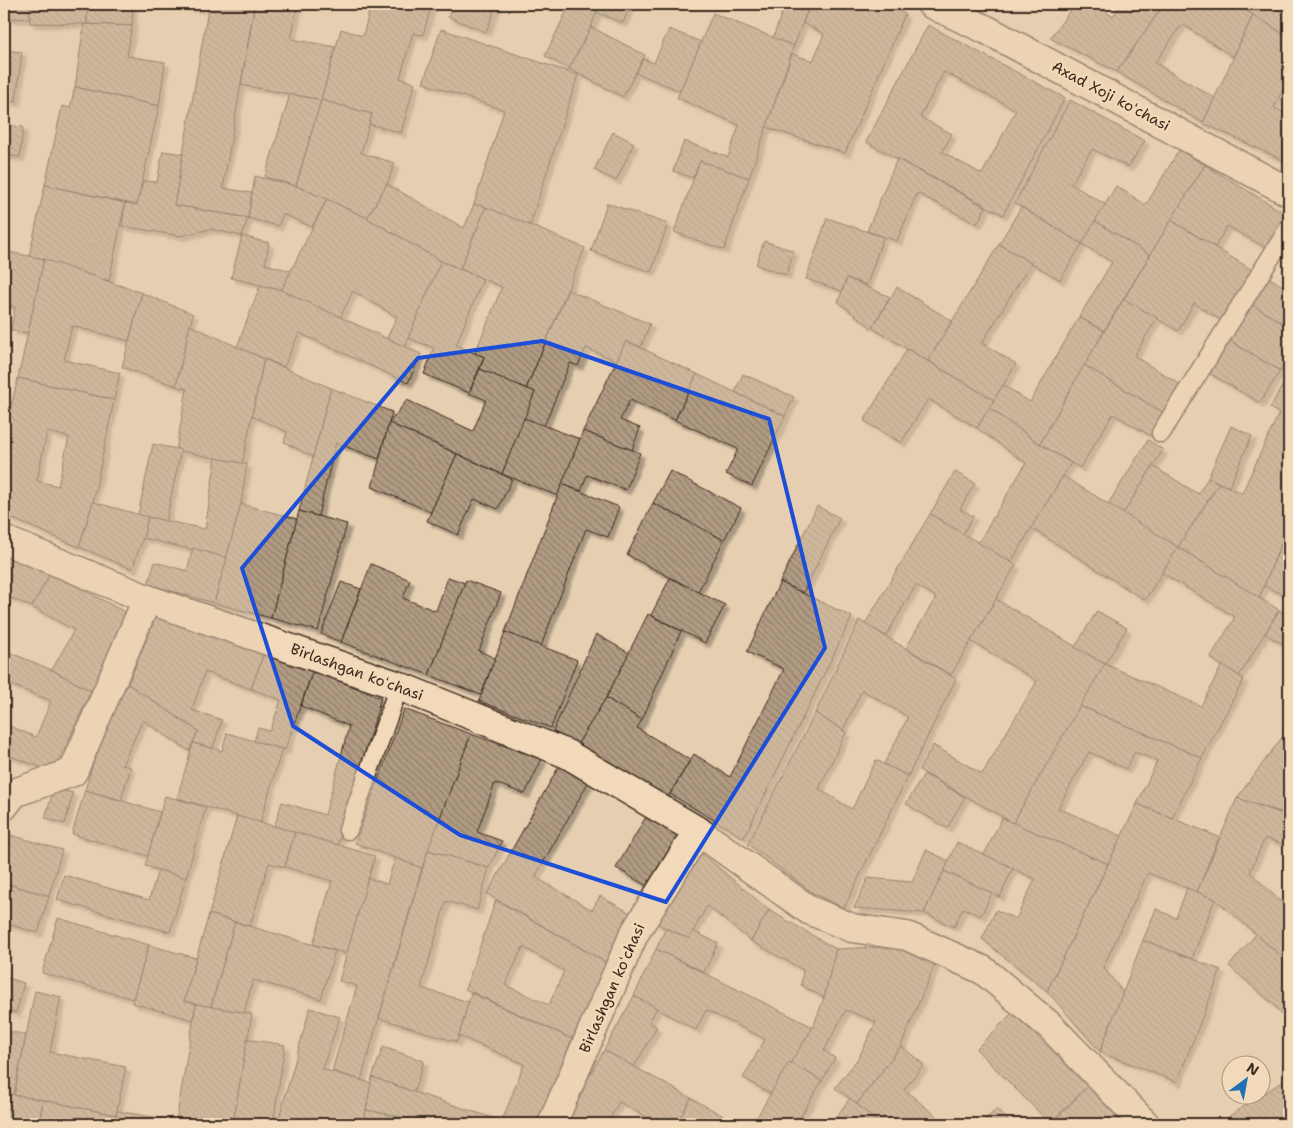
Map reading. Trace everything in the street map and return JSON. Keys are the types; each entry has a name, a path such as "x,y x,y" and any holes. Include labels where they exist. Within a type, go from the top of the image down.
{"street":[{"name":"Axad Xoji koʻchasi","path":"931,4 987,30 1289,192"},
{"name":"Birlashgan koʻchasi","path":"4,540 147,599 399,686 567,754 698,831 809,910 852,928 907,936 983,970 1050,1026 1145,1124"},
{"path":"4,806 14,793 73,772 147,599"},
{"name":"Birlashgan koʻchasi","path":"552,1124 634,934 698,831"}],"lane":[{"path":"1161,433 1289,228"},
{"path":"348,830 399,686"}],"highlighted area":[{"path":"542,341 769,419 825,648 666,902 460,835 293,726 242,568 418,358"}],"building":[{"path":"4,4 30,4 30,19 4,18"},
{"path":"30,4 88,4 87,24 30,23"},
{"path":"88,4 133,4 132,26 87,24"},
{"path":"172,4 201,4 200,9"},
{"path":"209,4 227,4 254,8 223,188 252,193 248,218 174,205"},
{"path":"255,4 298,4 291,39 336,47 321,100 241,85"},
{"path":"371,4 432,4 423,35 413,33 400,78 415,83 401,133 369,124 372,114 321,100 341,29 363,36"},
{"path":"453,4 497,4 486,32 448,17"},
{"path":"570,4 600,4 591,27 569,69 545,56"},
{"path":"600,4 631,4 623,23 596,12"},
{"path":"785,4 810,4 794,46 773,38"},
{"path":"810,4 886,4 905,14 845,153 766,127 792,54 813,61 824,34 803,23"},
{"path":"1075,4 1101,4 1098,8 1113,16 1121,4 1164,4 1117,72 1050,38"},
{"path":"1164,4 1236,4 1253,15 1233,57 1182,24 1155,63 1215,98 1203,123 1117,72"},
{"path":"1236,4 1289,4 1289,37 1253,15"},
{"path":"713,13 794,46 749,178 700,161 693,178 673,171 684,141 728,157 739,125 677,98"},
{"path":"1253,15 1289,37 1289,76 1274,108 1289,115 1289,163 1203,123"},
{"path":"84,24 132,26 127,56 165,62 159,106 75,87"},
{"path":"928,25 1065,98 1003,215 866,142","holes":["944,72 1016,110 982,174 942,152 952,134 920,117"]},
{"path":"591,27 645,55 623,97 569,69"},
{"path":"441,29 578,75 530,225 474,204 504,110 423,83"},
{"path":"669,29 701,42 680,91 636,73 643,59 654,63"},
{"path":"4,50 22,52 16,102 4,100"},
{"path":"75,87 159,106 137,205 45,185 62,106 70,108"},
{"path":"290,94 321,100 296,186 265,177"},
{"path":"321,100 372,114 361,153 395,163 387,184 367,218 296,186"},
{"path":"1070,100 1145,141 1128,167 1092,149 1071,184 1106,205 1082,244 1015,203"},
{"path":"4,125 23,127 20,157 4,155"},
{"path":"613,132 634,143 616,181 594,170"},
{"path":"1179,150 1205,165 1150,255 1095,221 1116,186 1146,205"},
{"path":"163,151 183,154 174,205 248,218 242,236 211,229 180,236 122,226 125,203 137,205 143,181 157,182"},
{"path":"897,159 986,207 977,224 917,193 897,241 867,231"},
{"path":"700,161 749,178 724,250 674,232"},
{"path":"1205,165 1288,215 1268,249 1227,226 1215,247 1171,220"},
{"path":"255,176 296,186 327,199 312,227 283,214 278,226 248,218"},
{"path":"387,184 464,228 474,204 486,207 460,269 441,261 367,218"},
{"path":"45,185 125,203 109,281 29,256"},
{"path":"327,199 367,218 441,261 405,347 387,338 397,317 353,291 340,318 281,290"},
{"path":"607,203 668,224 651,272 591,251"},
{"path":"486,207 585,248 526,389 480,369 484,357 475,353 502,287 460,269"},
{"path":"1021,207 1082,244 1060,280 999,244"},
{"path":"827,218 883,237 867,285 847,278 842,291 806,279"},
{"path":"1171,220 1252,270 1222,321 1194,303 1178,331 1124,299"},
{"path":"1095,221 1150,255 1104,331 1079,317 1112,262 1082,244"},
{"path":"242,236 269,243 265,264 291,271 281,290 231,278"},
{"path":"764,241 794,251 786,275 756,265"},
{"path":"999,244 1031,263 982,343 1016,364 994,400 928,361"},
{"path":"4,251 44,259 28,333 11,330 15,307 4,304"},
{"path":"44,259 142,293 129,341 72,326 64,360 120,373 114,400 18,378"},
{"path":"441,261 483,279 456,345 484,357 469,393 424,374 434,348 408,338"},
{"path":"1265,275 1289,290 1289,327 1249,303"},
{"path":"847,278 890,297 872,328 838,302"},
{"path":"260,286 281,290 421,354 408,383 299,333 284,367 237,347"},
{"path":"897,287 952,321 928,361 872,328"},
{"path":"568,290 650,324 641,347 626,341 617,361 586,348 578,366 570,363 544,426 524,418 535,392 526,389"},
{"path":"142,293 193,314 176,386 122,367"},
{"path":"1124,299 1157,318 1134,356 1181,385 1164,413 1084,365"},
{"path":"1249,303 1289,327 1289,354 1280,371 1227,339"},
{"path":"1079,317 1104,331 1040,444 989,408 1003,385 1030,402"},
{"path":"190,325 264,359 242,464 176,450 187,389 176,386"},
{"path":"1227,339 1280,371 1260,403 1207,372"},
{"path":"626,341 697,374 675,420 630,400 620,420 640,428 632,450 583,431"},
{"path":"907,349 994,400 977,428 928,399 901,443 864,421"},
{"path":"264,359 331,388 313,457 284,442 287,432 252,416"},
{"path":"1084,365 1164,413 1151,436 1113,414 1080,468 1040,444"},
{"path":"480,369 535,392 502,474 389,423 407,400 473,431 486,400 469,393"},
{"path":"1289,373 1289,524 1259,598 1178,547 1219,483 1242,493 1279,413 1270,408"},
{"path":"697,374 785,416 752,486 726,474 738,449 675,420"},
{"path":"743,374 794,397 785,416 735,392"},
{"path":"18,378 114,400 93,502 79,547 4,515 4,435","holes":["47,432 69,437 58,486 37,481"]},
{"path":"331,388 392,412 379,459 336,443 318,516 299,511"},
{"path":"989,408 1071,463 1011,562 978,543 1026,463 977,428"},
{"path":"524,418 580,439 558,496 502,474"},
{"path":"389,423 457,454 431,512 372,487"},
{"path":"1231,426 1252,436 1229,487 1208,478"},
{"path":"583,431 640,453 626,490 587,475 581,491 562,484"},
{"path":"1148,440 1163,450 1123,514 1108,504"},
{"path":"153,444 181,450 166,521 138,515"},
{"path":"457,454 512,479 498,509 474,499 458,535 427,521"},
{"path":"216,458 247,464 241,504 227,558 143,538 148,517 205,529"},
{"path":"1153,466 1198,494 1208,478 1219,483 1178,547 1123,514"},
{"path":"670,471 741,508 724,540 653,503"},
{"path":"955,472 975,483 960,509 973,516 963,534 930,514"},
{"path":"1063,476 1178,547 1145,600 1031,528"},
{"path":"562,484 619,507 608,537 586,529 541,646 505,632"},
{"path":"93,502 148,517 132,569 79,547"},
{"path":"653,503 724,540 698,592 627,555"},
{"path":"241,504 297,519 271,618 214,603"},
{"path":"817,506 840,518 803,593 780,582"},
{"path":"299,511 347,524 318,631 271,618"},
{"path":"930,514 1016,565 951,675 906,648 936,597 916,585 886,636 865,624"},
{"path":"1284,537 1289,539 1289,597 1264,586"},
{"path":"1178,547 1279,610 1239,676 1210,658 1235,617 1162,573"},
{"path":"193,548 227,558 214,603 148,584 155,562 187,571"},
{"path":"4,553 51,572 32,607 4,595"},
{"path":"371,564 410,580 403,598 436,611 448,577 465,583 429,675 341,642"},
{"path":"51,572 132,616 91,691 52,670 74,630 32,607"},
{"path":"670,578 725,605 705,643 651,615"},
{"path":"466,580 501,593 479,651 495,658 481,695 429,675"},
{"path":"341,582 361,589 341,642 321,634"},
{"path":"780,582 852,617 744,838 670,794 694,754 730,777 784,669 747,652"},
{"path":"996,599 1105,664 1013,823 919,770 933,745 982,774 1037,681 971,641"},
{"path":"1279,610 1289,616 1289,648 1265,634"},
{"path":"1097,611 1127,628 1105,664 1075,647"},
{"path":"157,614 264,653 251,689 205,672 192,710 222,720 213,748 193,743 198,731 128,684"},
{"path":"648,614 681,631 642,720 606,698"},
{"path":"859,620 956,679 908,776 884,764 908,717 862,690 843,730 815,713"},
{"path":"505,632 577,660 551,728 479,701"},
{"path":"596,634 629,653 606,698 577,745 553,731"},
{"path":"4,650 52,670 91,691 54,772 4,754 4,724 36,737 51,701 4,682"},
{"path":"264,653 313,670 285,750 254,741 258,728 270,731 281,700 251,689"},
{"path":"1105,664 1201,706 1222,665 1244,679 1202,758 1080,706"},
{"path":"313,670 381,698 338,845 274,827 282,802 325,815 349,726 301,706"},
{"path":"128,684 198,731 189,751 143,720 122,765 131,767 121,800 85,790 105,722"},
{"path":"606,698 642,720 637,728 690,760 666,800 577,745"},
{"path":"1080,706 1202,758 1172,818 1137,804 1157,761 1135,752 1126,769 1089,752 1058,808 1122,836 1108,864 1013,823"},
{"path":"404,709 471,734 422,868 355,843"},
{"path":"815,713 846,732 819,789 852,809 876,760 908,776 844,908 813,893 748,844"},
{"path":"1289,728 1289,799 1280,812 1237,798"},
{"path":"227,733 282,749 260,823 177,798 193,743 222,751"},
{"path":"471,734 542,759 525,794 495,783 477,832 502,841 489,868 428,850"},
{"path":"559,766 588,783 535,877 592,910 600,896 634,915 607,963 487,894"},
{"path":"924,774 965,797 947,828 906,804"},
{"path":"54,788 73,793 65,824 45,818"},
{"path":"85,790 160,812 148,856 72,834"},
{"path":"165,796 206,807 186,878 145,866"},
{"path":"1237,798 1289,816 1288,846 1265,838 1250,872 1289,910 1289,963 1215,899 1197,892"},
{"path":"1137,804 1219,837 1197,892 1148,873 1103,967 1123,993 1100,1052 1047,991"},
{"path":"650,810 686,832 652,889 616,868"},
{"path":"237,816 295,832 285,867 269,863 250,926 209,914"},
{"path":"1002,818 1108,864 1047,991 982,939 996,910 1016,919 1035,879 984,855"},
{"path":"295,832 375,856 347,954 313,944 332,881 285,867"},
{"path":"4,833 62,850 49,896 4,883"},
{"path":"957,842 1013,868 1000,897 944,871"},
{"path":"428,850 489,868 477,910 446,901 421,988 469,1002 457,1042 379,1018"},
{"path":"926,850 949,861 924,913 854,908 868,878 912,882"},
{"path":"701,853 769,910 751,941 707,906 689,939 655,923 680,878"},
{"path":"395,858 422,868 361,1080 332,1071 357,986 339,981 368,878 387,884"},
{"path":"158,870 186,878 170,932 57,900 64,875 149,900"},
{"path":"944,871 992,893 981,916 963,908 954,927 924,913"},
{"path":"4,883 49,896 38,933 4,923"},
{"path":"1187,888 1215,899 1192,959 1143,940 1156,909 1176,918"},
{"path":"496,900 607,963 572,1039 465,989","holes":["523,947 564,971 549,1005 505,985"]},
{"path":"769,910 836,949 824,998 801,985 803,970 751,941"},
{"path":"209,914 235,922 211,1007 184,1001"},
{"path":"58,918 149,945 133,999 42,973"},
{"path":"235,922 335,951 321,999 253,980 244,1013 211,1007"},
{"path":"666,928 689,939 693,931 718,943 704,972 656,949"},
{"path":"1256,934 1289,963 1289,1024 1273,1004 1229,966"},
{"path":"1143,940 1221,970 1177,1082 1100,1052"},
{"path":"149,945 196,958 184,1001 196,1004 193,1020 132,1003"},
{"path":"874,947 910,950 937,959 901,1046 857,1104 835,1088 859,1057 876,1022 846,1010 824,1051 835,1058 822,1081 789,1062 813,1027 824,998 836,949"},
{"path":"656,949 813,1027 771,1094 743,1078 765,1039 706,1010 696,1030 634,996"},
{"path":"4,977 24,983 16,1013 4,1009"},
{"path":"35,991 61,997 50,1052 126,1067 116,1115 14,1095"},
{"path":"471,993 572,1039 538,1124 511,1124 502,1121 524,1064 459,1036"},
{"path":"634,996 657,1008 649,1022 657,1027 634,1067 604,1050"},
{"path":"196,1004 252,1014 233,1124 187,1124 176,1121"},
{"path":"310,1008 340,1017 322,1069 371,1083 364,1124 314,1124 279,1118"},
{"path":"1015,1010 1089,1085 1050,1123 976,1049"},
{"path":"4,1030 26,1035 14,1095 4,1093"},
{"path":"247,1039 285,1045 273,1124 233,1124"},
{"path":"901,1046 924,1065 904,1089 945,1124 880,1124 857,1104"},
{"path":"383,1047 424,1061 414,1092 372,1077"},
{"path":"604,1050 691,1098 677,1124 660,1124 619,1102 607,1124 563,1124"},
{"path":"789,1062 822,1081 796,1124 753,1124"},
{"path":"372,1077 511,1124 410,1124 411,1119 366,1110"},
{"path":"1289,1077 1289,1124 1228,1124 1225,1119 1245,1106 1270,1106 1270,1089"},
{"path":"1089,1085 1129,1124 1051,1124"},
{"path":"4,1093 43,1100 39,1124 4,1124"},
{"path":"691,1098 738,1124 677,1124"},
{"path":"850,1098 857,1104 880,1124 831,1124"},
{"path":"43,1100 116,1115 115,1124 39,1124"},
{"path":"997,1109 1011,1124 980,1124"},
{"path":"366,1110 411,1119 410,1124 364,1124"},
{"path":"117,1111 187,1123 187,1124 115,1124"},
{"path":"279,1118 314,1124 278,1124"}]}
